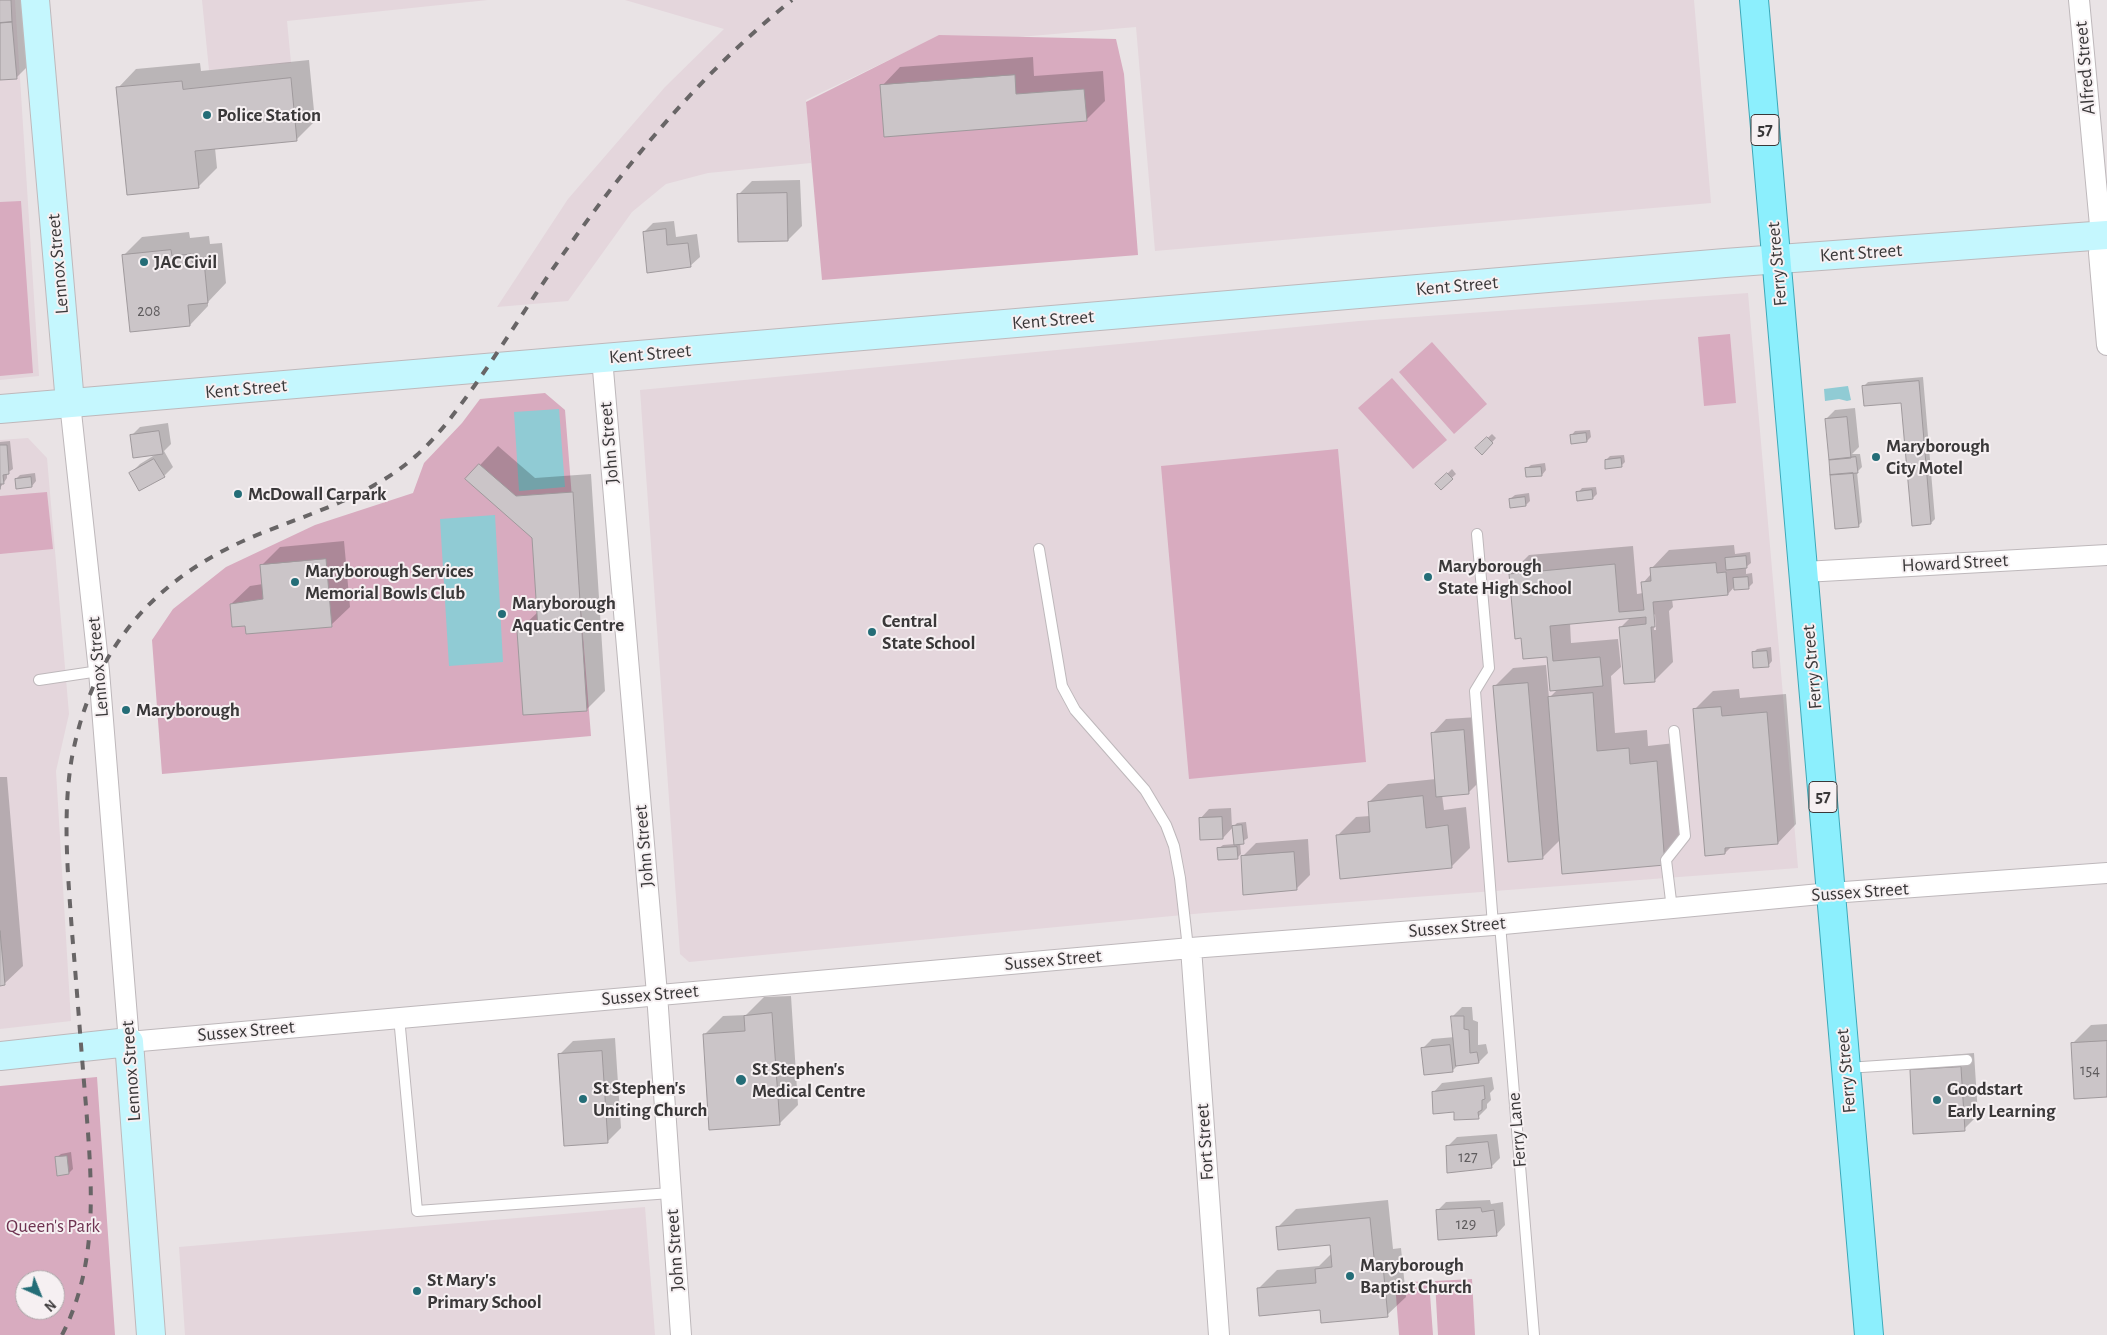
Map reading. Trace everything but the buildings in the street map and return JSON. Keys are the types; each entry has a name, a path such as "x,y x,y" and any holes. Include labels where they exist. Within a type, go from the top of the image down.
{"main road":[{"name":"Lennox Street","path":"36,0 70,403"},
{"name":"Ferry Street","path":"1754,0 1869,1335"},
{"name":"Kent Street","path":"0,409 1777,259 2104,235"},
{"name":"Lennox Street","path":"129,1042 150,1335"},
{"name":"Sussex Street","path":"0,1056 129,1042"}],"street":[{"name":"Alfred Street","path":"2079,0 2104,235 2099,253 2107,345"},
{"name":"John Street","path":"602,358 657,994 681,1335"},
{"name":"Lennox Street","path":"70,403 99,671 129,1042"},
{"name":"Howard Street","path":"1804,572 2107,555"},
{"name":"Sussex Street","path":"129,1042 1189,948 1672,909 1831,893 2107,873"},
{"name":"Fort Street","path":"1189,948 1219,1335"}],"lane":[{"name":"Ferry Lane","path":"1478,534 1489,668 1475,691 1534,1335"},
{"path":"1038,549 1062,686 1075,710 1145,790 1166,825 1174,846 1180,878 1189,948"},
{"path":"39,680 99,671"},
{"path":"1672,909 1666,860 1685,836 1674,731"},
{"path":"399,1017 417,1211 671,1192"},
{"path":"1846,1068 1967,1060"}],"shaded area":[{"path":"0,0 15,0 39,376 0,380"},
{"path":"202,0 488,0 287,21 291,63 209,70"},
{"path":"625,0 1694,0 1711,203 1155,251 1136,27 918,46 806,100 811,163 708,173 666,184 632,212 568,301 497,307 568,199 665,87 724,29"},
{"path":"1748,293 1798,868 1204,913 689,962 680,954 640,390 1359,321"},
{"path":"28,438 47,458 69,714 56,771 71,1021 0,1029 0,440"},
{"name":"St Mary's Primary School","path":"645,1207 655,1335 185,1335 179,1247"}],"green space":[{"path":"939,35 1116,39 1124,74 1138,255 822,280 806,102"},
{"path":"21,201 33,373 0,376 0,202"},
{"path":"1730,334 1736,403 1704,406 1698,337"},
{"path":"1432,342 1487,404 1454,434 1399,372"},
{"path":"1392,378 1447,440 1413,469 1358,408"},
{"path":"545,393 565,410 591,736 162,774 152,640 173,609 226,567 315,525 413,493 424,463 462,423 480,399"},
{"path":"1338,449 1366,762 1189,779 1161,466"},
{"path":"47,492 53,549 0,554 0,496"},
{"name":"Queen's Park","path":"97,1077 115,1335 0,1335 0,1086"},
{"path":"1472,1279 1475,1335 1438,1335 1435,1281"},
{"path":"1429,1281 1433,1335 1399,1335 1395,1283"}],"water":[{"path":"1848,386 1851,400 1825,401 1824,389"},
{"path":"559,409 565,487 519,491 514,412"},
{"path":"495,515 503,662 449,666 440,519"}],"railway":[{"path":"62,1335 74,1308 82,1280 87,1252 91,1194 69,888 67,801 72,757 82,717 96,681 114,648 136,619 162,593 191,570 225,550 262,533 343,501 363,491 382,481 417,455 448,422 486,370 584,224 638,155 726,58 792,0"}],"place":[{"name":"Police Station","path":"207,115"},
{"name":"JAC Civil","path":"144,262"},
{"name":"Maryborough City Motel","path":"1876,457"},
{"name":"McDowall Carpark","path":"238,494"},
{"name":"Maryborough State High School","path":"1428,577"},
{"name":"Maryborough Services Memorial Bowls Club","path":"295,582"},
{"name":"Maryborough Aquatic Centre","path":"502,614"},
{"name":"Central State School","path":"872,632"},
{"name":"Maryborough","path":"126,710"},
{"name":"St Stephen's Medical Centre","path":"741,1080"},
{"name":"St Stephen's Uniting Church","path":"583,1099"},
{"name":"Goodstart Early Learning","path":"1937,1100"},
{"name":"Maryborough Baptist Church","path":"1350,1276"},
{"name":"St Mary's Primary School","path":"417,1291"}]}
